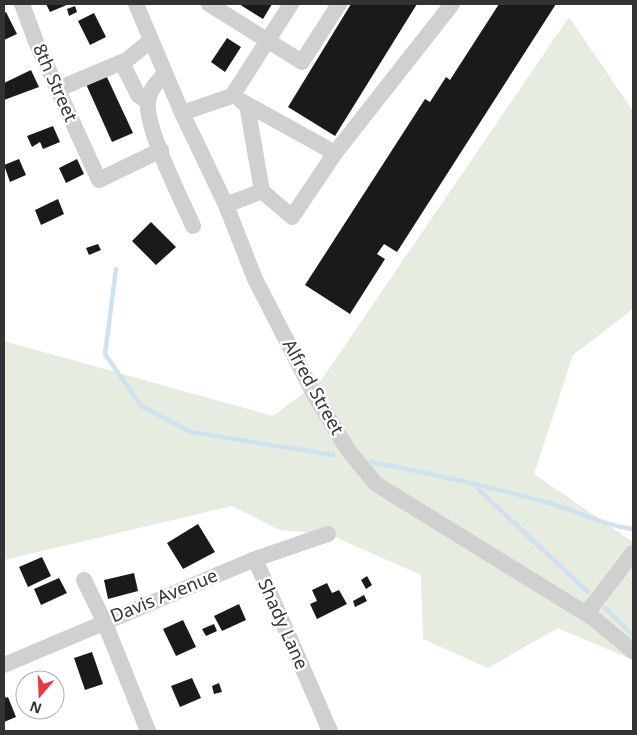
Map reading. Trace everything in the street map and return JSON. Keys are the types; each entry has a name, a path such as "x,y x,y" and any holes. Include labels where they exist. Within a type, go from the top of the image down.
{"street":[{"name":"8th Street","path":"22,4 36,42 99,180 161,150"},
{"name":"Alfred Street","path":"136,4 182,114 226,205 255,279 315,396 348,450 376,484 586,614 633,651"},
{"path":"182,114 232,96 291,4"},
{"path":"213,5 302,62 339,4"},
{"path":"247,105 262,191 292,218 335,153 452,4"},
{"path":"58,89 127,60 150,41"},
{"path":"127,60 124,68 129,79 138,95 148,102"},
{"path":"165,74 154,85 148,102 149,121 194,226"},
{"path":"232,96 335,153"},
{"path":"226,205 262,191"},
{"name":"Davis Avenue","path":"4,665 254,559 328,534"},
{"path":"586,614 633,553"},
{"name":"Shady Lane","path":"254,559 330,731"},
{"path":"84,580 104,621 148,731"}],"shaded area":[{"path":"569,17 633,111 633,309 573,355 534,474 633,542 633,660 558,628 488,668 423,639 421,575 328,534 279,530 232,506 4,560 4,341 273,416 322,379"}],"building":[{"path":"46,4 69,4 50,12"},
{"path":"239,4 272,4 263,19"},
{"path":"351,4 417,4 335,136 288,107"},
{"path":"499,4 556,4 397,252 384,244 377,254 385,259 350,314 305,285 425,99 430,102 446,77 450,80"},
{"path":"75,6 77,12 69,16 67,9"},
{"path":"6,12 17,34 4,40 4,13"},
{"path":"94,13 106,37 90,45 78,21"},
{"path":"227,38 241,47 225,72 211,62"},
{"path":"31,70 39,87 4,100 4,83"},
{"path":"106,75 133,133 112,142 86,84"},
{"path":"53,126 60,142 43,149 40,142 32,147 27,136"},
{"path":"19,159 26,175 10,182 4,165"},
{"path":"77,159 84,174 66,183 59,168"},
{"path":"58,199 64,214 41,225 35,210"},
{"path":"151,222 176,247 156,265 132,241"},
{"path":"98,244 101,250 89,255 86,248"},
{"path":"198,524 215,552 183,569 167,543"},
{"path":"42,557 51,576 28,587 19,567"},
{"path":"134,573 138,591 108,599 104,580"},
{"path":"367,576 372,585 366,589 361,580"},
{"path":"59,578 67,593 41,605 34,589"},
{"path":"327,583 332,593 339,590 347,604 317,619 310,604 317,601 312,590"},
{"path":"364,595 367,601 355,607 353,601"},
{"path":"239,604 246,620 222,631 214,616"},
{"path":"183,620 196,647 176,656 163,629"},
{"path":"214,624 217,631 206,636 202,629"},
{"path":"92,652 103,684 85,690 74,658"},
{"path":"192,678 201,698 180,707 171,686"},
{"path":"219,683 222,692 214,694 212,686"},
{"path":"4,694 6,698 8,697 15,717 4,722"}],"waterway":[{"path":"116,269 105,354 141,406 191,432 333,455"},
{"path":"370,462 505,491 560,506 600,521 633,529"},
{"path":"479,490 588,592"},
{"path":"605,608 633,635"}]}
